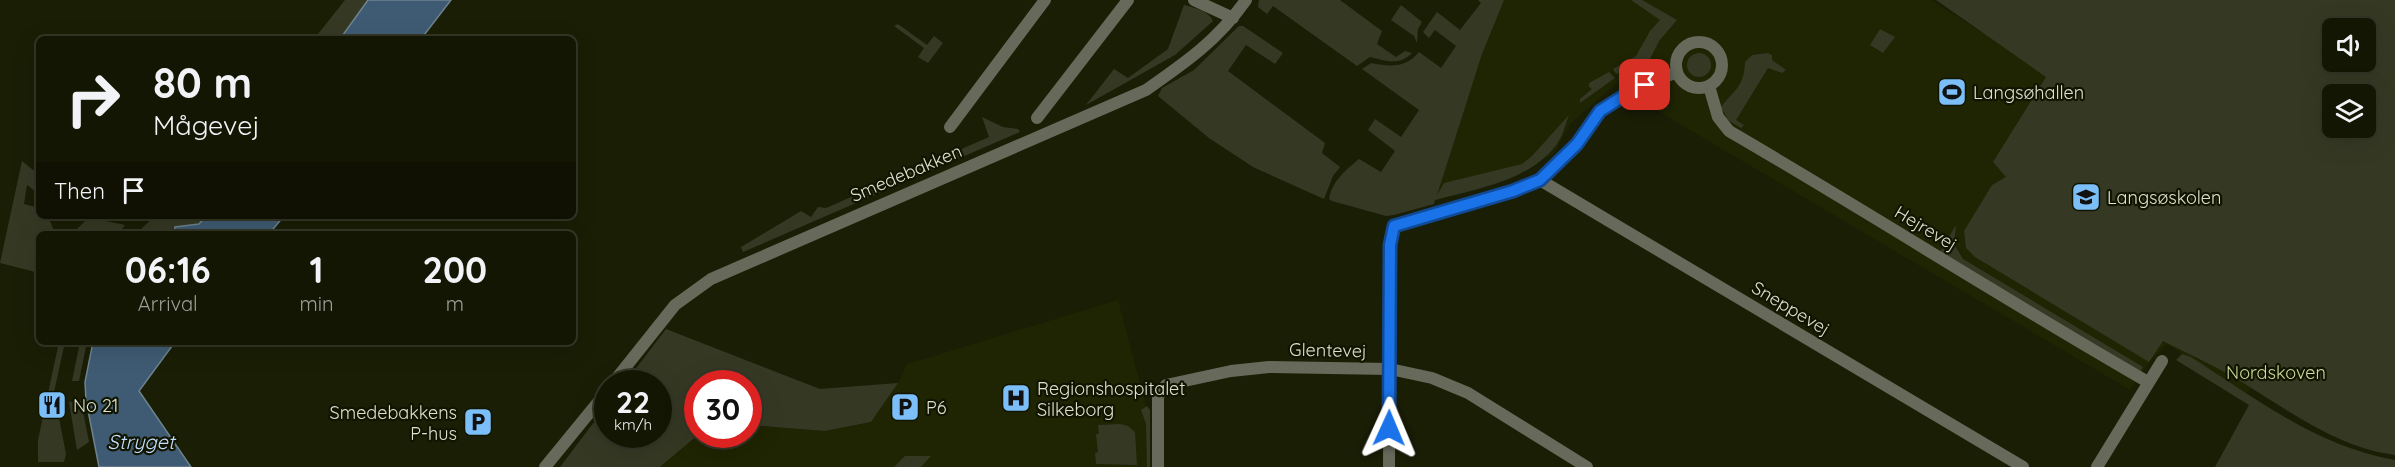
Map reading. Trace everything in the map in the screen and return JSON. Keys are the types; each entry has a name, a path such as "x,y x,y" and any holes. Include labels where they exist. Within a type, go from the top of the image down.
{"street":[{"name":"Smedebakken","path":"950,127 1045,0"},
{"path":"1037,118 1128,0"},
{"path":"1194,0 1233,18"},
{"name":"Smedebakken","path":"623,370 675,305 711,279 1146,90 1198,54 1233,18 1246,0"},
{"path":"1693,43 1705,43 1716,51 1721,63 1719,76 1709,86 1698,88 1687,85 1677,72 1677,60 1682,50 1693,43"},
{"path":"1389,467 1390,245 1394,226 1513,191 1540,180 1577,144 1600,111 1633,90 1677,72"},
{"name":"Hejrevej","path":"1709,86 1718,117 1729,131 1920,245 2028,313 2148,382"},
{"name":"Sneppevej","path":"1540,180 2023,467"},
{"path":"2097,467 2162,361"},
{"name":"Glentevej","path":"1158,467 1158,396 1166,385 1231,371 1307,366 1390,369 1432,378 1467,393 1587,467"},
{"path":"546,467 594,407"}],"shaded area":[{"name":"Langsøskolen","path":"1498,0 1931,0 2060,81 2322,64 2322,72 2366,72 2395,105 2395,154 2246,395 2167,344 2151,360 2130,390 1656,110 1630,72 1571,123 1553,155 1435,200"},
{"name":"Regionshospitalet Silkeborg","path":"1118,300 1148,413 1147,467 660,467 684,447 762,448 762,426 825,431 871,422 898,383 907,364"}],"green space":[{"path":"345,0 368,0 342,36 316,36"},
{"path":"1259,0 1340,0 1382,31 1377,44 1396,57 1405,51 1412,53 1397,61 1370,57 1357,66 1273,6 1267,14 1258,7"},
{"path":"1478,0 1504,0 1482,54 1437,195 1444,183 1522,164 1569,115 1556,146 1541,160 1514,177 1483,188 1435,200 1434,204 1394,215 1386,216 1329,199 1336,181 1359,159 1381,172 1395,151 1368,130 1375,119 1401,137 1419,110 1362,69 1371,63 1403,64 1419,52 1441,68 1456,46 1435,30 1429,38 1423,32 1437,12 1460,30 1481,3"},
{"path":"1631,0 1642,0 1677,20 1659,41 1649,61 1616,74 1613,69 1636,56 1650,31 1660,20"},
{"name":"Nordskoven","path":"1936,0 2395,0 2395,455 2374,451 2335,437 2225,372 2163,341 2149,362 1975,257 1966,248 1964,231 1992,185 2006,177 1993,162 2046,77"},
{"path":"1184,5 1205,12 1213,21 1175,55 1086,105 1114,69 1128,78 1168,49"},
{"path":"1401,5 1422,22 1418,29 1417,43 1414,36 1391,20"},
{"path":"898,24 927,45 934,36 943,43 928,63 918,57 924,48 894,26"},
{"path":"1239,26 1243,26 1283,53 1275,64 1246,45 1228,71 1325,143 1322,153 1340,167 1333,176 1324,199 1253,167 1209,138 1158,96 1162,88 1194,70"},
{"path":"1880,29 1895,37 1883,53 1870,45"},
{"path":"1699,53 1707,57 1711,65 1707,73 1699,77 1691,73 1687,65 1691,57"},
{"path":"1768,53 1772,55 1772,60 1786,70 1782,73 1768,68 1736,120 1744,125 1741,128 1728,120 1721,107 1741,82 1745,62 1752,55"},
{"path":"1609,72 1615,78 1580,103 1580,99 1592,89 1589,83"},
{"path":"982,117 1003,127 1018,129 1020,132 743,252 741,247 801,211 811,217 818,207 826,208 989,137"},
{"path":"22,161 36,173 36,192 27,185 24,204 36,207 36,219 48,219 54,231 36,231 36,272 0,263"},
{"path":"87,219 125,225 120,231 75,231"},
{"path":"152,219 203,219 199,224 175,227 174,231 140,230"},
{"path":"1956,225 1954,244 1963,259 2143,367 2140,372 1940,252"},
{"path":"666,329 820,389 898,383 871,422 825,431 762,426 762,370 684,370 684,447 660,467 560,467 594,422 594,448 672,448 672,370 635,370"},
{"path":"58,345 64,345 54,392 66,454 64,462 38,462 38,440"},
{"path":"79,345 86,345 79,381 72,381"},
{"path":"2182,354 2191,357 2263,404 2313,433 2367,454 2395,460 2395,467 2215,467 2249,405 2176,360"},
{"path":"81,401 89,442 77,450 69,402"},
{"path":"1147,406 1150,410 1150,467 1147,467 1146,424 1141,410"},
{"path":"1098,425 1128,426 1135,432 1137,465 1096,464"},
{"path":"905,456 931,456 921,467 894,467"}],"water":[{"path":"368,0 451,0 423,36 342,36"},
{"path":"203,219 282,219 272,231 174,231 175,227 199,224"},
{"name":"Stryget","path":"92,345 173,345 139,391 191,467 99,467 86,400 85,382"}],"place":[{"name":"Langsøhallen","path":"1952,92"},
{"name":"Langsøskolen","path":"2086,197"},
{"name":"Regionshospitalet Silkeborg","path":"1016,398"},
{"name":"No 21","path":"52,405"},
{"name":"P6","path":"905,407"},
{"name":"Smedebakkens P-hus","path":"478,422"}],"route":[{"path":"1389,428 1390,245 1394,226 1456,209 1540,180 1577,144 1600,111 1645,85"}]}
